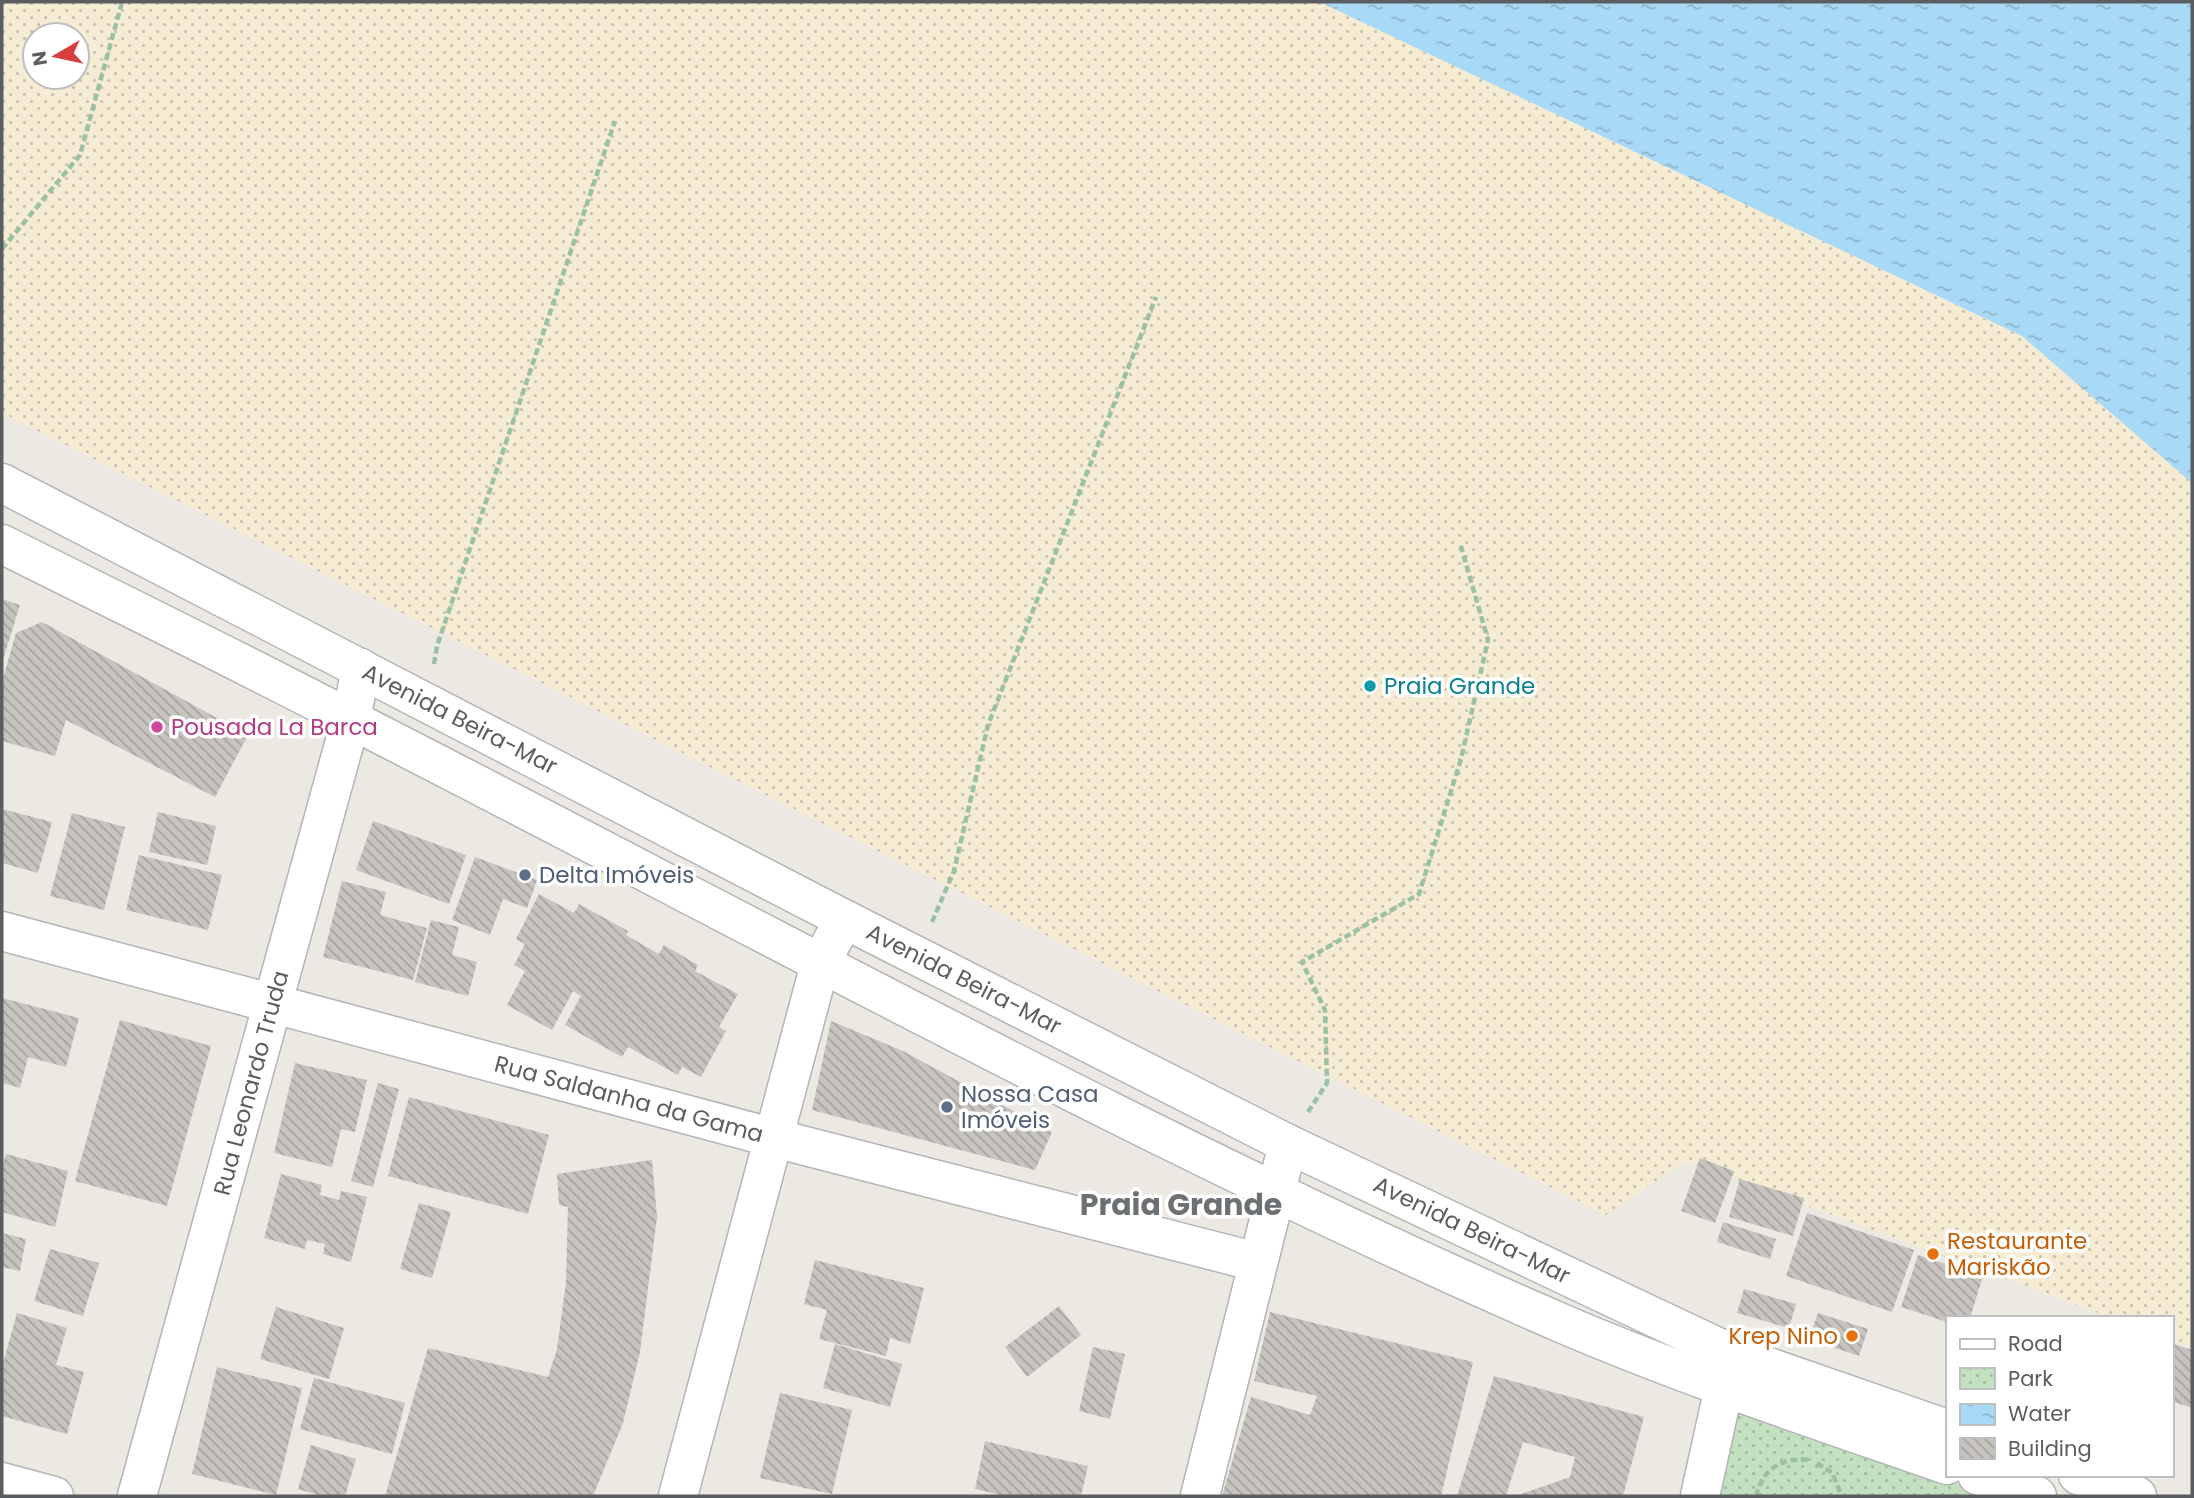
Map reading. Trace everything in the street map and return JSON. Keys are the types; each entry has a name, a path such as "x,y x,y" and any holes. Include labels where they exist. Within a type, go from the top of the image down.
{"street":[{"name":"Avenida Beira-Mar","path":"2,483 844,919 918,954 1729,1371 1946,1465"},
{"name":"Avenida Beira-Mar","path":"2,544 351,719 820,964 1275,1192 1566,1325 1946,1429"},
{"name":"Rua Leonardo Truda","path":"138,1496 351,719 362,668"},
{"path":"678,1496 820,964 844,919"},
{"name":"Rua Saldanha da Gama","path":"2,930 774,1138 1257,1262"},
{"path":"1200,1496 1289,1144"},
{"path":"1700,1496 1729,1371"},
{"path":"1983,1477 2037,1496"},
{"path":"2084,1477 2137,1496"},
{"path":"2,1482 54,1496"}],"path":[{"path":"2,248 80,155 122,2"},
{"path":"427,702 437,646 615,121"},
{"path":"918,954 954,871 988,725 1156,297"},
{"path":"1289,1144 1327,1083 1325,1010 1303,962 1419,894 1461,759 1488,639 1460,543"},
{"path":"1756,1496 1767,1472 1779,1463 1793,1459 1821,1464 1832,1473 1842,1496"}],"sand":[{"name":"Praia Grande","path":"2,2 1320,2 2022,336 2192,483 2192,1347 2173,1341 2173,1316 2107,1316 1685,1161 1606,1215 2,413"}],"green space":[{"path":"1739,1412 1994,1496 1715,1496"}],"water":[{"path":"1320,2 2192,2 2192,483 2022,336"}],"building":[{"path":"2,599 20,605 2,663"},
{"name":"Pousada La Barca","path":"42,622 248,735 215,797 66,720 55,756 2,741 2,682 16,633"},
{"path":"2,809 52,822 38,873 2,863"},
{"path":"158,812 216,826 207,865 149,852"},
{"path":"72,813 125,827 104,910 50,896"},
{"path":"373,821 466,855 449,904 356,870"},
{"path":"139,855 222,875 208,930 126,910"},
{"path":"475,857 537,880 527,908 503,899 490,935 452,920"},
{"path":"342,881 386,892 380,915 427,928 413,980 323,957"},
{"path":"539,894 574,913 579,904 628,931 626,935 659,954 664,945 698,965 695,971 738,994 719,1027 726,1031 701,1077 682,1067 678,1075 628,1047 622,1057 565,1025 581,996 573,991 552,1030 507,1005 525,971 514,965 525,944 516,939"},
{"path":"431,920 459,927 452,955 477,962 468,996 415,982"},
{"path":"2,998 79,1018 66,1067 28,1057 20,1088 2,1083"},
{"path":"120,1020 211,1046 167,1206 75,1181"},
{"path":"831,1021 903,1051 1052,1132 1035,1170 812,1110"},
{"path":"295,1063 367,1080 355,1132 341,1129 332,1167 274,1153"},
{"path":"378,1083 399,1089 373,1187 351,1181"},
{"path":"409,1097 549,1135 528,1214 388,1176"},
{"path":"6,1154 68,1171 55,1227 2,1212 2,1168"},
{"path":"1700,1158 1734,1171 1715,1223 1681,1211"},
{"path":"652,1160 657,1217 640,1352 623,1423 593,1496 385,1496 428,1348 548,1377 557,1349 566,1282 568,1207 559,1205 557,1174"},
{"path":"281,1174 322,1185 320,1195 339,1200 341,1191 367,1197 351,1262 323,1254 325,1244 307,1240 305,1249 264,1238"},
{"path":"1740,1179 1804,1198 1793,1236 1729,1217"},
{"path":"419,1203 451,1212 432,1278 400,1269"},
{"path":"1807,1213 1914,1250 1892,1312 1786,1276"},
{"path":"1723,1222 1776,1239 1770,1259 1717,1242"},
{"path":"2,1233 26,1239 20,1271 2,1267"},
{"path":"50,1249 99,1263 83,1316 34,1301"},
{"path":"1918,1255 1983,1276 1971,1316 1946,1316 1946,1322 1901,1307"},
{"path":"815,1260 924,1288 910,1344 890,1338 886,1356 819,1339 827,1310 804,1304"},
{"path":"1744,1289 1796,1304 1789,1328 1737,1313"},
{"path":"1059,1306 1081,1335 1027,1377 1005,1347"},
{"path":"276,1307 344,1328 329,1379 260,1359"},
{"path":"1270,1312 1473,1362 1441,1496 1222,1496 1251,1397 1310,1415 1317,1396 1254,1381"},
{"path":"17,1313 67,1328 56,1365 84,1372 67,1434 2,1416 2,1367"},
{"path":"1818,1313 1868,1329 1859,1356 1809,1339"},
{"path":"835,1344 902,1364 890,1407 823,1388"},
{"path":"2173,1344 2192,1350 2192,1408 2173,1402"},
{"path":"1093,1347 1125,1354 1110,1419 1079,1411"},
{"path":"217,1367 302,1388 276,1495 192,1474"},
{"path":"1494,1376 1644,1417 1623,1496 1515,1496 1570,1477 1575,1457 1523,1442 1506,1496 1457,1496"},
{"path":"314,1378 405,1403 392,1454 300,1429"},
{"path":"780,1393 852,1410 832,1494 760,1478"},
{"path":"985,1441 1088,1466 1081,1496 1005,1496 975,1489"},
{"path":"311,1445 356,1459 345,1496 322,1496 298,1489"}],"place":[{"name":"Praia Grande","path":"1370,686"},
{"name":"Pousada La Barca","path":"157,727"},
{"name":"Delta Imóveis","path":"525,875"},
{"name":"Nossa Casa Imóveis","path":"947,1107"},
{"name":"Restaurante Mariskão","path":"1933,1254"},
{"name":"Krep Nino","path":"1852,1336"}],"district":[{"name":"Praia Grande","path":"1181,1205"}]}
